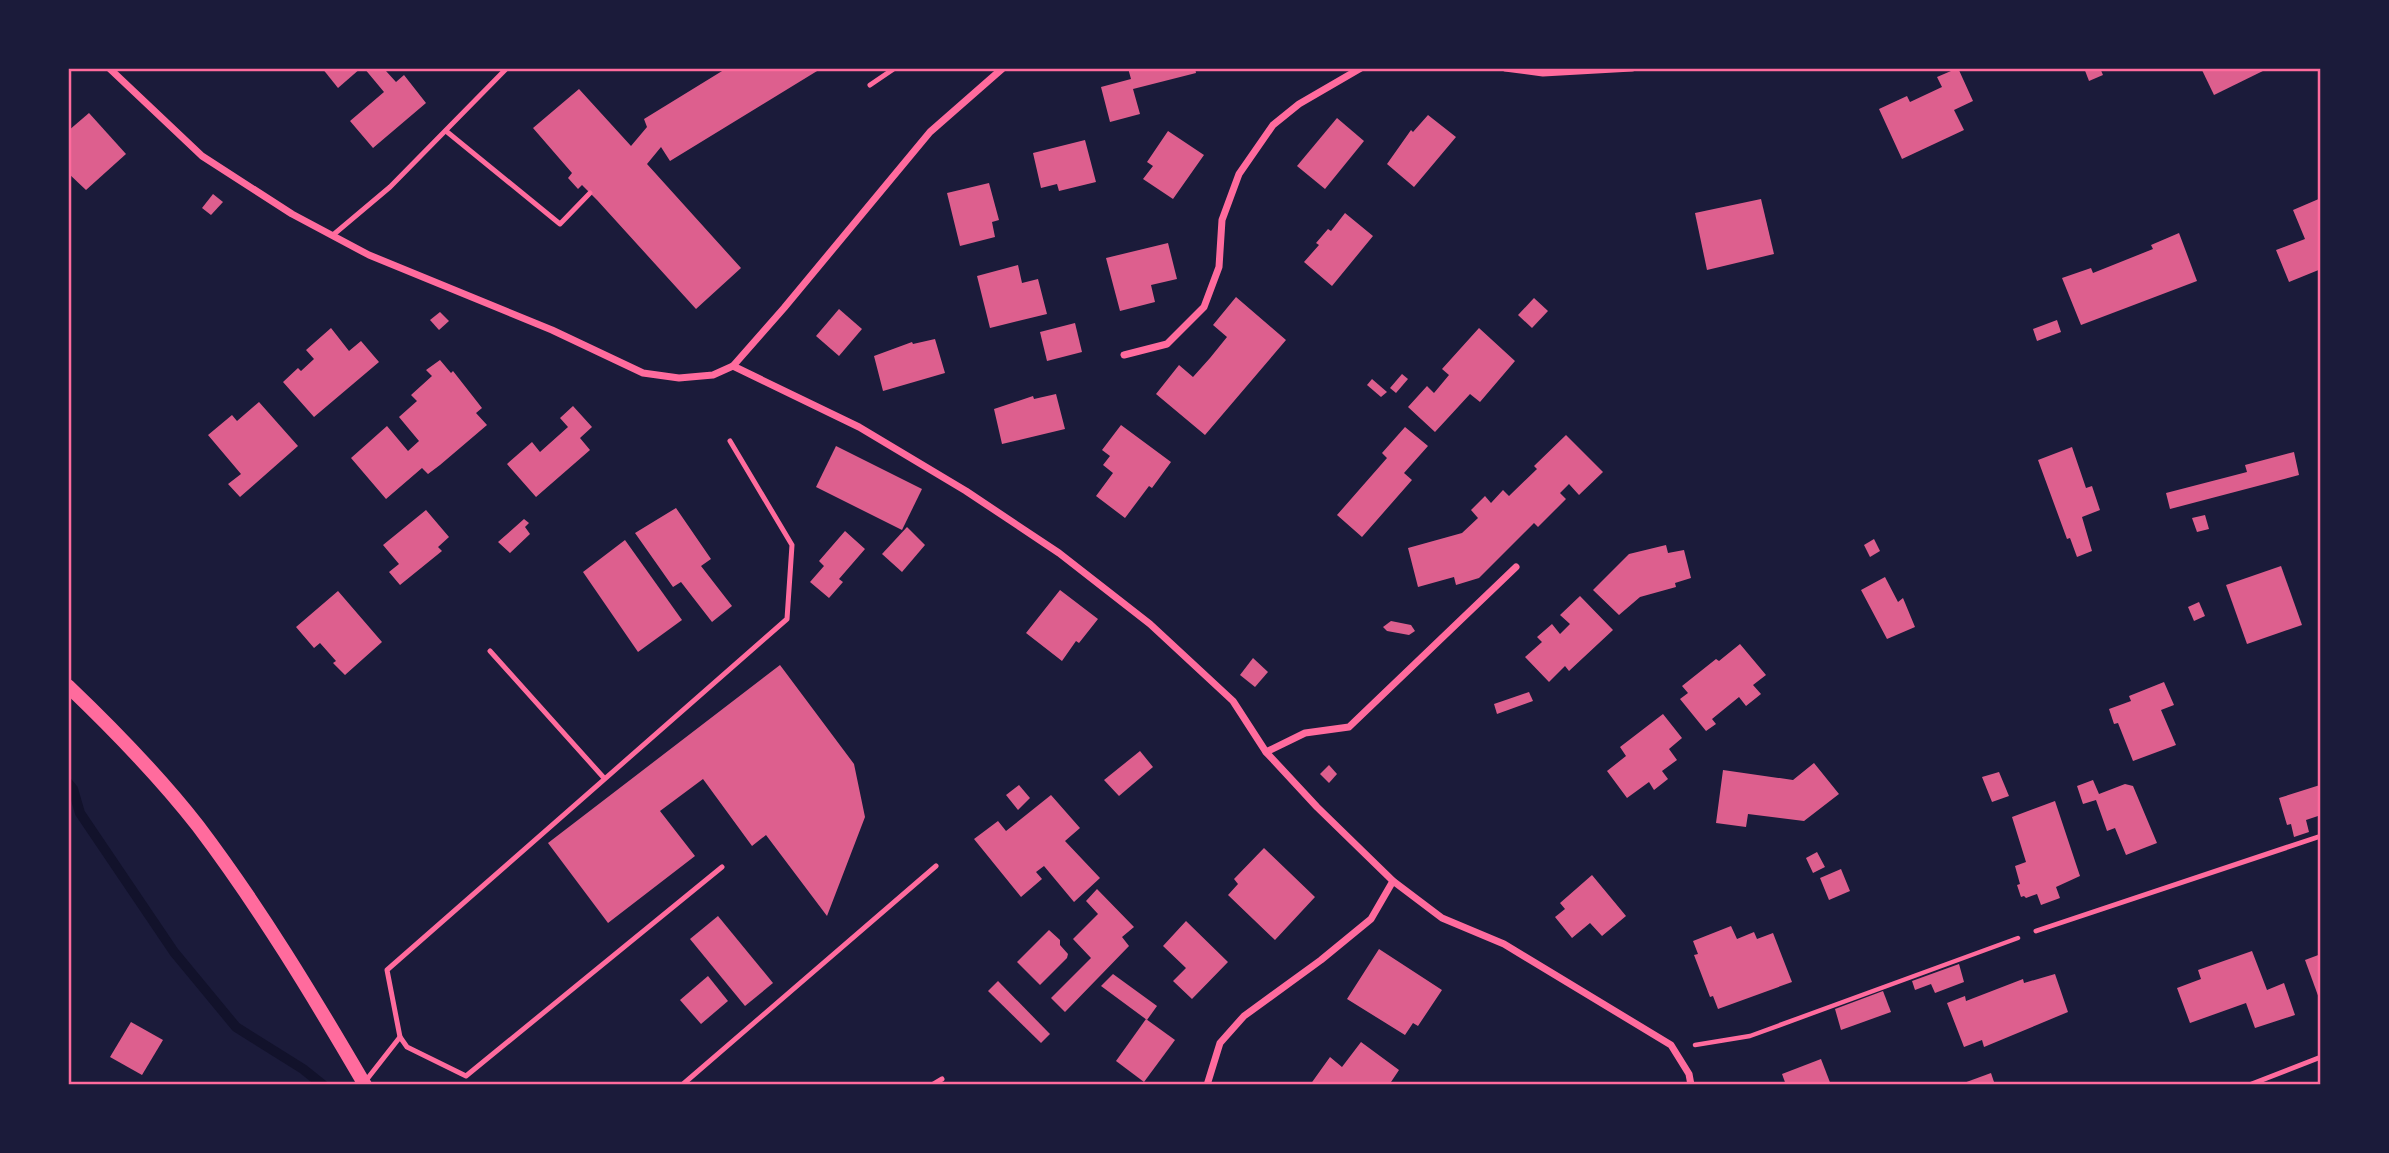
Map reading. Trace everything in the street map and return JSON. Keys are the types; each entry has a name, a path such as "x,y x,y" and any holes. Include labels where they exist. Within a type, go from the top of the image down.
{"main road":[{"path":"68,686 116,732 197,826 293,962 364,1084"}],"street":[{"path":"109,68 202,156 292,214 369,255 552,330 643,373 680,378 713,375 733,366 930,132 1003,68"},
{"path":"1125,355 1167,344 1204,307 1219,267 1222,220 1239,174 1273,125 1299,104 1362,68"},
{"path":"1505,68 1543,73 1632,68"},
{"path":"733,366 859,427 966,491 1059,553 1150,624 1233,701 1266,751 1317,807 1393,881 1442,918 1504,944 1671,1045 1689,1074 1691,1085"},
{"path":"1266,751 1305,733 1349,726 1516,567"},
{"path":"1207,1085 1220,1043 1244,1016 1321,960 1371,919 1393,881"}],"lane":[{"path":"333,235 390,187 506,68"},
{"path":"870,85 895,68"},
{"path":"446,131 560,224 590,193"},
{"path":"722,867 466,1076 407,1046 400,1037 387,970 787,619 792,545 730,441"},
{"path":"490,651 604,778"},
{"path":"2036,931 2321,836"},
{"path":"682,1085 936,866"},
{"path":"364,1084 400,1037"},
{"path":"2249,1085 2321,1057"},
{"path":"932,1085 942,1079"}],"path":[{"path":"1674,1049 1750,1036 2036,931"}],"building":[{"path":"322,68 361,68 338,88"},
{"path":"364,68 389,68 386,71 396,82 404,75 426,103 373,148 350,121 384,92"},
{"path":"727,68 822,68 670,161 661,147 647,164 741,268 696,309 597,200 582,185 578,189 568,178 572,173 533,128 579,89 631,146 647,127 644,119"},
{"path":"1128,68 1195,68 1196,73 1133,89 1140,114 1110,122 1101,87 1131,79"},
{"path":"1958,68 1973,101 1954,110 1964,130 1902,159 1879,109 1907,96 1910,102 1942,87 1937,77"},
{"path":"2084,68 2100,68 2103,75 2089,81"},
{"path":"2201,68 2269,68 2214,95"},
{"path":"89,113 126,154 86,190 68,173 68,131"},
{"path":"1428,115 1456,137 1414,187 1387,164 1411,130 1413,132"},
{"path":"1337,118 1364,141 1325,189 1297,166"},
{"path":"1168,131 1204,155 1173,199 1143,179 1153,166 1147,162"},
{"path":"1085,140 1096,182 1059,191 1057,184 1041,188 1033,153"},
{"path":"989,183 999,220 992,222 995,237 960,246 947,193"},
{"path":"213,194 223,202 211,215 202,208"},
{"path":"2321,198 2321,269 2289,282 2276,250 2305,239 2293,210"},
{"path":"1761,199 1774,254 1707,270 1695,213"},
{"path":"1345,213 1373,236 1332,286 1304,262 1319,245 1316,243 1328,229 1331,231"},
{"path":"2179,233 2197,281 2081,325 2062,278 2091,268 2093,273 2153,249 2151,245"},
{"path":"1168,243 1177,279 1151,285 1155,302 1120,311 1106,258"},
{"path":"1018,265 1022,283 1038,279 1047,314 990,328 977,276"},
{"path":"1236,297 1286,340 1205,435 1156,394 1179,365 1193,377 1210,358 1227,337 1213,325"},
{"path":"1534,298 1548,311 1532,328 1518,315"},
{"path":"839,309 862,329 839,356 816,336"},
{"path":"440,312 449,321 439,330 430,320"},
{"path":"2057,320 2061,332 2037,341 2033,329"},
{"path":"1075,323 1082,352 1047,361 1040,332"},
{"path":"331,328 349,351 361,341 379,362 314,417 283,382 298,368 301,371 314,359 306,350"},
{"path":"1479,328 1515,361 1480,402 1470,394 1435,432 1408,407 1427,386 1434,393 1449,375 1442,369"},
{"path":"935,339 945,373 883,391 874,356 912,342 913,344"},
{"path":"440,360 451,373 453,371 482,408 476,413 487,425 428,474 422,468 386,499 351,458 387,426 408,451 419,441 399,417 417,401 411,395 432,376 426,370"},
{"path":"1402,374 1408,379 1396,393 1390,388"},
{"path":"1372,379 1387,392 1381,397 1367,385"},
{"path":"1056,394 1065,429 1002,444 994,409 1033,396 1034,399"},
{"path":"259,402 298,446 240,497 228,484 241,474 208,435 232,415 237,421"},
{"path":"573,406 592,427 580,438 590,450 536,497 507,464 532,442 540,452 568,427 560,418"},
{"path":"1121,425 1171,462 1125,518 1096,496 1113,473 1103,465 1110,456 1102,450"},
{"path":"1405,427 1428,446 1404,473 1412,480 1362,537 1337,515 1387,458 1382,453"},
{"path":"1566,435 1603,472 1579,495 1569,484 1560,493 1566,499 1538,527 1534,523 1479,578 1456,585 1454,577 1418,587 1408,548 1462,533 1478,518 1471,510 1485,496 1491,503 1503,490 1509,496 1537,469 1534,466"},
{"path":"836,446 922,489 902,530 816,487"},
{"path":"2072,447 2086,488 2092,486 2100,510 2082,517 2092,551 2077,557 2070,538 2067,539 2038,460"},
{"path":"2294,452 2299,475 2170,509 2166,493 2247,472 2245,465"},
{"path":"676,508 711,559 701,566 732,606 712,622 681,582 673,587 635,533"},
{"path":"426,510 449,537 438,547 442,551 400,585 389,572 399,564 383,545"},
{"path":"2205,515 2209,529 2197,532 2192,518"},
{"path":"524,519 529,523 525,527 530,534 510,553 498,542"},
{"path":"907,527 925,545 902,572 882,554"},
{"path":"845,531 865,549 839,579 843,582 829,598 810,582 824,566 819,561"},
{"path":"1874,539 1880,551 1870,557 1864,545"},
{"path":"625,540 682,620 638,652 583,572"},
{"path":"1666,545 1668,553 1684,550 1691,578 1675,583 1676,587 1640,597 1619,615 1593,590 1629,554"},
{"path":"2281,566 2302,625 2247,644 2226,585"},
{"path":"1885,577 1898,602 1903,598 1915,627 1887,639 1861,590"},
{"path":"1060,590 1098,619 1079,643 1076,641 1062,661 1026,633"},
{"path":"338,591 382,642 345,675 320,643 314,648 296,627"},
{"path":"1580,596 1613,630 1569,671 1565,666 1549,682 1525,657 1542,642 1537,637 1552,624 1560,634 1570,624 1560,615"},
{"path":"2199,602 2205,616 2194,621 2188,607"},
{"path":"1391,621 1411,625 1415,631 1409,635 1387,631 1383,627"},
{"path":"1740,644 1766,675 1753,685 1761,694 1746,706 1739,697 1712,719 1716,724 1706,731 1680,699 1688,693 1682,686"},
{"path":"1253,658 1268,672 1255,687 1240,675"},
{"path":"780,665 854,764 865,817 827,916 766,835 752,846 703,779 660,811 695,856 608,923 548,843"},
{"path":"2164,682 2174,705 2161,710 2176,745 2133,761 2118,723 2114,724 2109,709 2131,701 2129,696"},
{"path":"1529,692 1533,701 1497,714 1494,704"},
{"path":"1663,714 1682,738 1669,749 1677,760 1662,771 1668,779 1654,790 1649,782 1627,798 1607,771 1626,756 1620,747"},
{"path":"1140,751 1153,767 1119,796 1104,780"},
{"path":"1814,763 1839,794 1804,821 1748,814 1746,827 1716,823 1723,770 1793,780"},
{"path":"1329,765 1337,774 1329,783 1320,774"},
{"path":"1999,772 2009,796 1992,802 1982,777"},
{"path":"2093,780 2099,794 2125,784 2133,786 2157,843 2126,855 2115,828 2107,831 2096,800 2083,804 2077,786"},
{"path":"1019,785 1030,798 1018,810 1006,795"},
{"path":"2320,785 2321,815 2306,820 2309,832 2294,837 2291,824 2287,825 2279,798"},
{"path":"1051,795 1080,828 1065,841 1100,878 1074,902 1044,866 1036,872 1042,879 1021,897 974,839 998,821 1006,831"},
{"path":"2055,801 2080,876 2056,887 2060,898 2041,905 2037,894 2021,897 2017,885 2020,884 2015,866 2026,862 2012,817"},
{"path":"1264,848 1315,897 1275,940 1228,895 1238,884 1234,879"},
{"path":"1817,852 1825,867 1813,873 1806,858"},
{"path":"1841,869 1850,891 1829,900 1820,878"},
{"path":"1592,875 1626,916 1602,936 1590,923 1572,938 1555,917 1565,909 1560,903"},
{"path":"1097,889 1134,927 1122,937 1129,946 1065,1012 1051,998 1091,958 1073,939 1098,914 1086,901"},
{"path":"718,916 773,983 745,1006 690,939"},
{"path":"1186,921 1228,962 1192,999 1173,981 1186,968 1163,946"},
{"path":"1731,926 1737,939 1754,932 1757,939 1773,933 1792,982 1718,1009 1713,996 1710,997 1694,955 1698,954 1693,941"},
{"path":"1049,930 1060,940 1060,945 1068,954 1040,985 1017,962"},
{"path":"1379,949 1442,990 1418,1026 1413,1023 1405,1035 1347,999"},
{"path":"2252,951 2267,990 2284,983 2295,1015 2255,1028 2246,1003 2190,1023 2177,988 2201,979 2198,970"},
{"path":"2321,954 2321,1001 2320,1001 2305,960"},
{"path":"1959,964 1964,982 1935,993 1931,984 1915,990 1912,981"},
{"path":"1113,974 1157,1006 1147,1020 1101,986"},
{"path":"2055,974 2068,1012 1984,1047 1982,1040 1964,1047 1947,1003 1965,996 1966,1001 2023,979 2024,983"},
{"path":"708,976 728,1001 701,1024 680,1000"},
{"path":"998,981 1050,1034 1041,1043 988,991"},
{"path":"1883,991 1891,1012 1841,1030 1835,1009"},
{"path":"1146,1019 1175,1040 1144,1082 1116,1061"},
{"path":"131,1022 163,1040 142,1075 110,1057"},
{"path":"1361,1042 1399,1070 1389,1085 1310,1085 1330,1057 1342,1067"},
{"path":"1821,1059 1831,1085 1786,1085 1782,1074"},
{"path":"1991,1073 1995,1085 1961,1085 1961,1084"}],"waterway":[{"path":"68,783 73,789 80,813 174,952 236,1027 303,1069 323,1085"}]}
